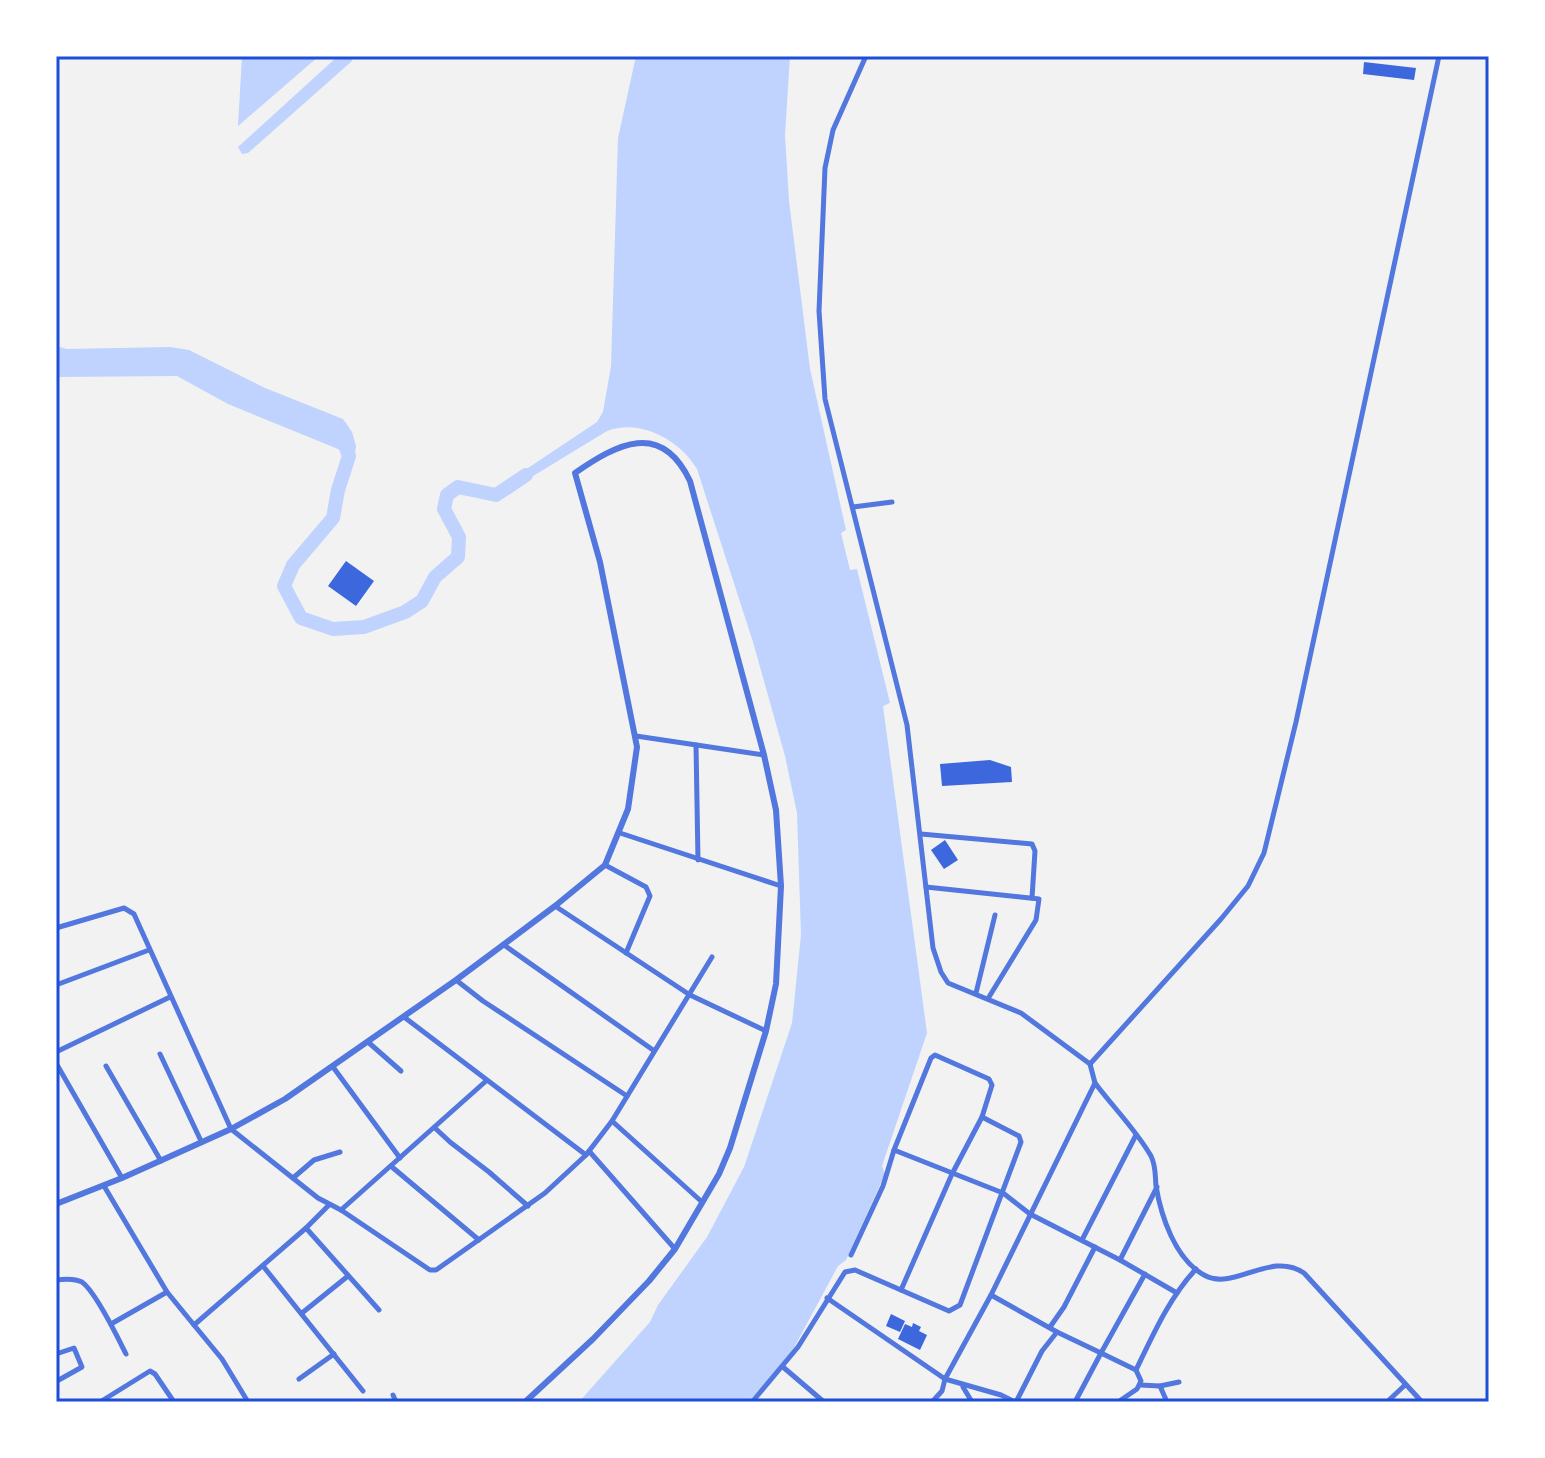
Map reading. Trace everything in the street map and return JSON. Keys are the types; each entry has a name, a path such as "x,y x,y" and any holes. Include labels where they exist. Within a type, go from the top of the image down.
{"street":[{"path":"866,56 833,130 825,168 819,311 825,399 905,712 933,948 943,977 951,985 989,997 1021,1013 1090,1064 1095,1083 1155,1165 1157,1187 1168,1226 1182,1256 1196,1269 1212,1278 1224,1278 1281,1264 1293,1266 1304,1273 1422,1402"},
{"path":"1090,1064 1221,919 1248,886 1264,853 1296,722 1439,56"},
{"path":"56,1204 231,1129 285,1099 504,945 605,865 628,809 637,761 636,736 600,562 575,473 606,452 629,444 655,445 667,452 685,471 694,494 764,755 776,810 781,886 778,964 766,1031 719,1174 675,1249 649,1281 593,1339 525,1402"},
{"path":"853,507 892,502"},
{"path":"636,736 764,755"},
{"path":"696,745 698,860"},
{"path":"620,833 781,886"},
{"path":"921,834 1032,844 1035,851 1032,898"},
{"path":"605,865 646,887 649,892 650,899 626,953"},
{"path":"926,887 1039,899 1036,920 989,997"},
{"path":"555,906 690,995 766,1031"},
{"path":"56,928 124,908 137,920 231,1129 329,1205 430,1270 436,1270 528,1206 564,1177 587,1153 612,1121 712,957"},
{"path":"976,993 995,915"},
{"path":"504,945 653,1050"},
{"path":"56,985 149,950"},
{"path":"456,980 627,1096"},
{"path":"56,1052 170,997"},
{"path":"404,1017 486,1081 587,1153 675,1249"},
{"path":"368,1042 401,1071"},
{"path":"160,1054 201,1141"},
{"path":"851,1255 883,1186 894,1150 933,1055 991,1082 982,1117 952,1174 901,1290"},
{"path":"56,1063 122,1178"},
{"path":"106,1066 161,1161"},
{"path":"333,1067 400,1158"},
{"path":"341,1210 486,1081"},
{"path":"932,1402 941,1393 945,1379 991,1295 1095,1083"},
{"path":"752,1402 783,1367 840,1277 851,1270 949,1311 960,1305 1021,1139 982,1117"},
{"path":"612,1121 702,1202"},
{"path":"435,1128 528,1206"},
{"path":"1082,1240 1136,1135"},
{"path":"894,1150 1003,1193 1030,1214 1177,1293"},
{"path":"293,1178 314,1160 340,1152"},
{"path":"392,1167 479,1240"},
{"path":"104,1186 167,1292 222,1359 248,1402"},
{"path":"1120,1260 1157,1187"},
{"path":"194,1325 329,1205"},
{"path":"306,1228 379,1310"},
{"path":"1050,1327 1095,1247"},
{"path":"263,1266 363,1391"},
{"path":"1140,1385 1136,1370 1153,1333 1196,1269"},
{"path":"1075,1402 1145,1274"},
{"path":"302,1313 348,1276"},
{"path":"56,1280 81,1281 111,1324 126,1354"},
{"path":"111,1324 167,1292"},
{"path":"991,1295 1057,1332 1136,1370"},
{"path":"827,1298 945,1379 1016,1402 1042,1351 1057,1332"},
{"path":"56,1354 74,1348 82,1367 57,1381"},
{"path":"299,1379 334,1354"},
{"path":"783,1367 824,1402"},
{"path":"100,1402 150,1371 174,1402"},
{"path":"1118,1402 1140,1385 1160,1386 1179,1382"},
{"path":"1387,1402 1405,1385"},
{"path":"963,1386 972,1402"},
{"path":"1160,1386 1167,1402"},
{"path":"393,1395 396,1402"}],"water":[{"path":"242,56 319,56 238,126"},
{"path":"338,56 353,56 352,61 248,153 242,154 238,147"},
{"path":"636,56 790,56 785,135 789,201 810,369 846,530 841,533 850,570 857,569 890,703 883,706 927,1033 882,1166 885,1174 846,1260 838,1266 790,1355 748,1402 579,1402 650,1322 658,1305 707,1237 744,1167 792,1023 801,935 797,813 785,756 753,642 697,469 670,441 633,427 607,431 515,487 510,480 597,422 603,412 611,366 618,138"},
{"path":"56,346 67,349 170,347 189,350 265,388 343,419 352,432 356,446 354,459 338,449 228,404 177,376 56,377"}],"building":[{"path":"1364,62 1416,68 1414,80 1363,74"},
{"path":"346,561 374,581 356,606 328,586"},
{"path":"990,760 1011,767 1012,782 942,786 940,764"},
{"path":"945,840 958,860 944,869 931,850"},
{"path":"891,1314 905,1321 900,1332 886,1326"},
{"path":"913,1323 927,1335 920,1350 898,1339 905,1324 912,1327"}],"waterway":[{"path":"343,440 349,456 333,518 293,565 284,586 301,618 333,629 364,627 405,612 422,601 435,577 458,557 459,537 444,509 447,495 458,487 496,495 526,475"}]}
